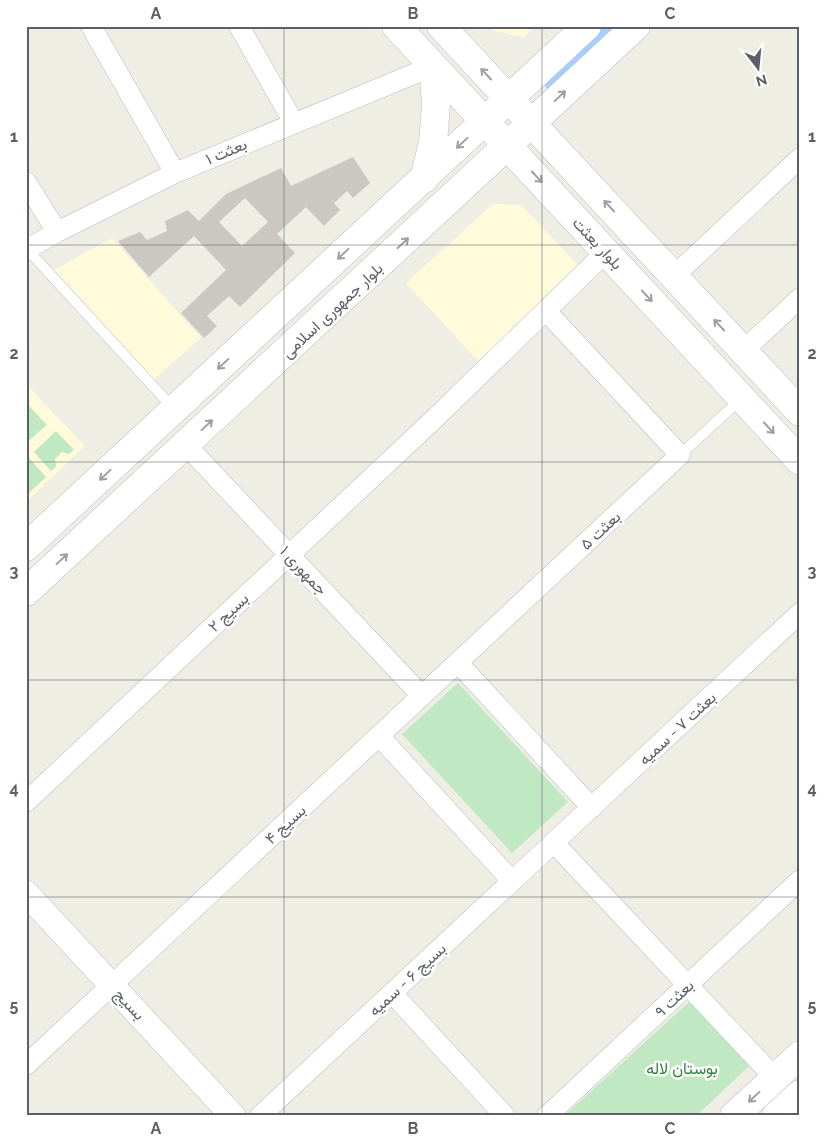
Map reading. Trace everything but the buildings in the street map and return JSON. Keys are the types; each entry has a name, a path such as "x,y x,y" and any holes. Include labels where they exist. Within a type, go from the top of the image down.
{"main road":[{"name":"بلوار بعثت","path":"396,26 800,461"},
{"name":"بلوار بعثت","path":"441,26 800,411"},
{"name":"بلوار جمهوری اسلامی","path":"26,547 587,26"},
{"name":"بلوار جمهوری اسلامی","path":"26,592 636,26"},
{"path":"424,179 433,143 436,104 433,66"},
{"path":"734,1116 800,1055"},
{"path":"776,1116 800,1094"}],"street":[{"path":"91,26 175,173"},
{"path":"239,26 294,124"},
{"name":"بعثت ۱","path":"27,249 175,173 433,66"},
{"path":"674,276 800,158"},
{"path":"26,182 57,232"},
{"name":"بسیج ۲","path":"26,802 430,423 606,252"},
{"path":"743,351 800,298"},
{"path":"546,311 680,455"},
{"name":"جمهوری ۱","path":"186,445 422,696"},
{"name":"بعثت ۵","path":"458,662 680,455"},
{"name":"بعثت ۷ - سمیه","path":"554,843 800,613"},
{"path":"458,662 592,808"},
{"name":"بسیج ۴","path":"26,1065 458,662"},
{"path":"379,736 512,881"},
{"path":"554,843 775,1078"},
{"name":"بسیج ۶ - سمیه","path":"260,1116 554,843"},
{"name":"بعثت ۹","path":"548,1116 800,880"},
{"name":"بسیج","path":"26,893 233,1116"},
{"path":"392,993 505,1116"}],"lane":[{"path":"27,249 174,409"},
{"name":"بعثت ۵","path":"680,455 742,398"}],"shaded area":[{"path":"489,26 535,26 524,37 493,31"},
{"path":"493,204 521,205 578,265 479,362 406,283"},
{"path":"112,238 201,338 153,380 54,270"},
{"path":"26,384 85,446 26,502"}],"green space":[{"path":"26,403 47,425 26,443"},
{"path":"56,431 74,450 69,454 62,452 55,459 56,467 51,471 34,452"},
{"path":"29,458 46,477 26,496 26,461"},
{"path":"458,683 568,802 512,853 402,734"},
{"name":"بوستان لاله","path":"689,1002 749,1066 696,1116 564,1116"}],"waterway":[{"path":"561,76 613,26"}]}
